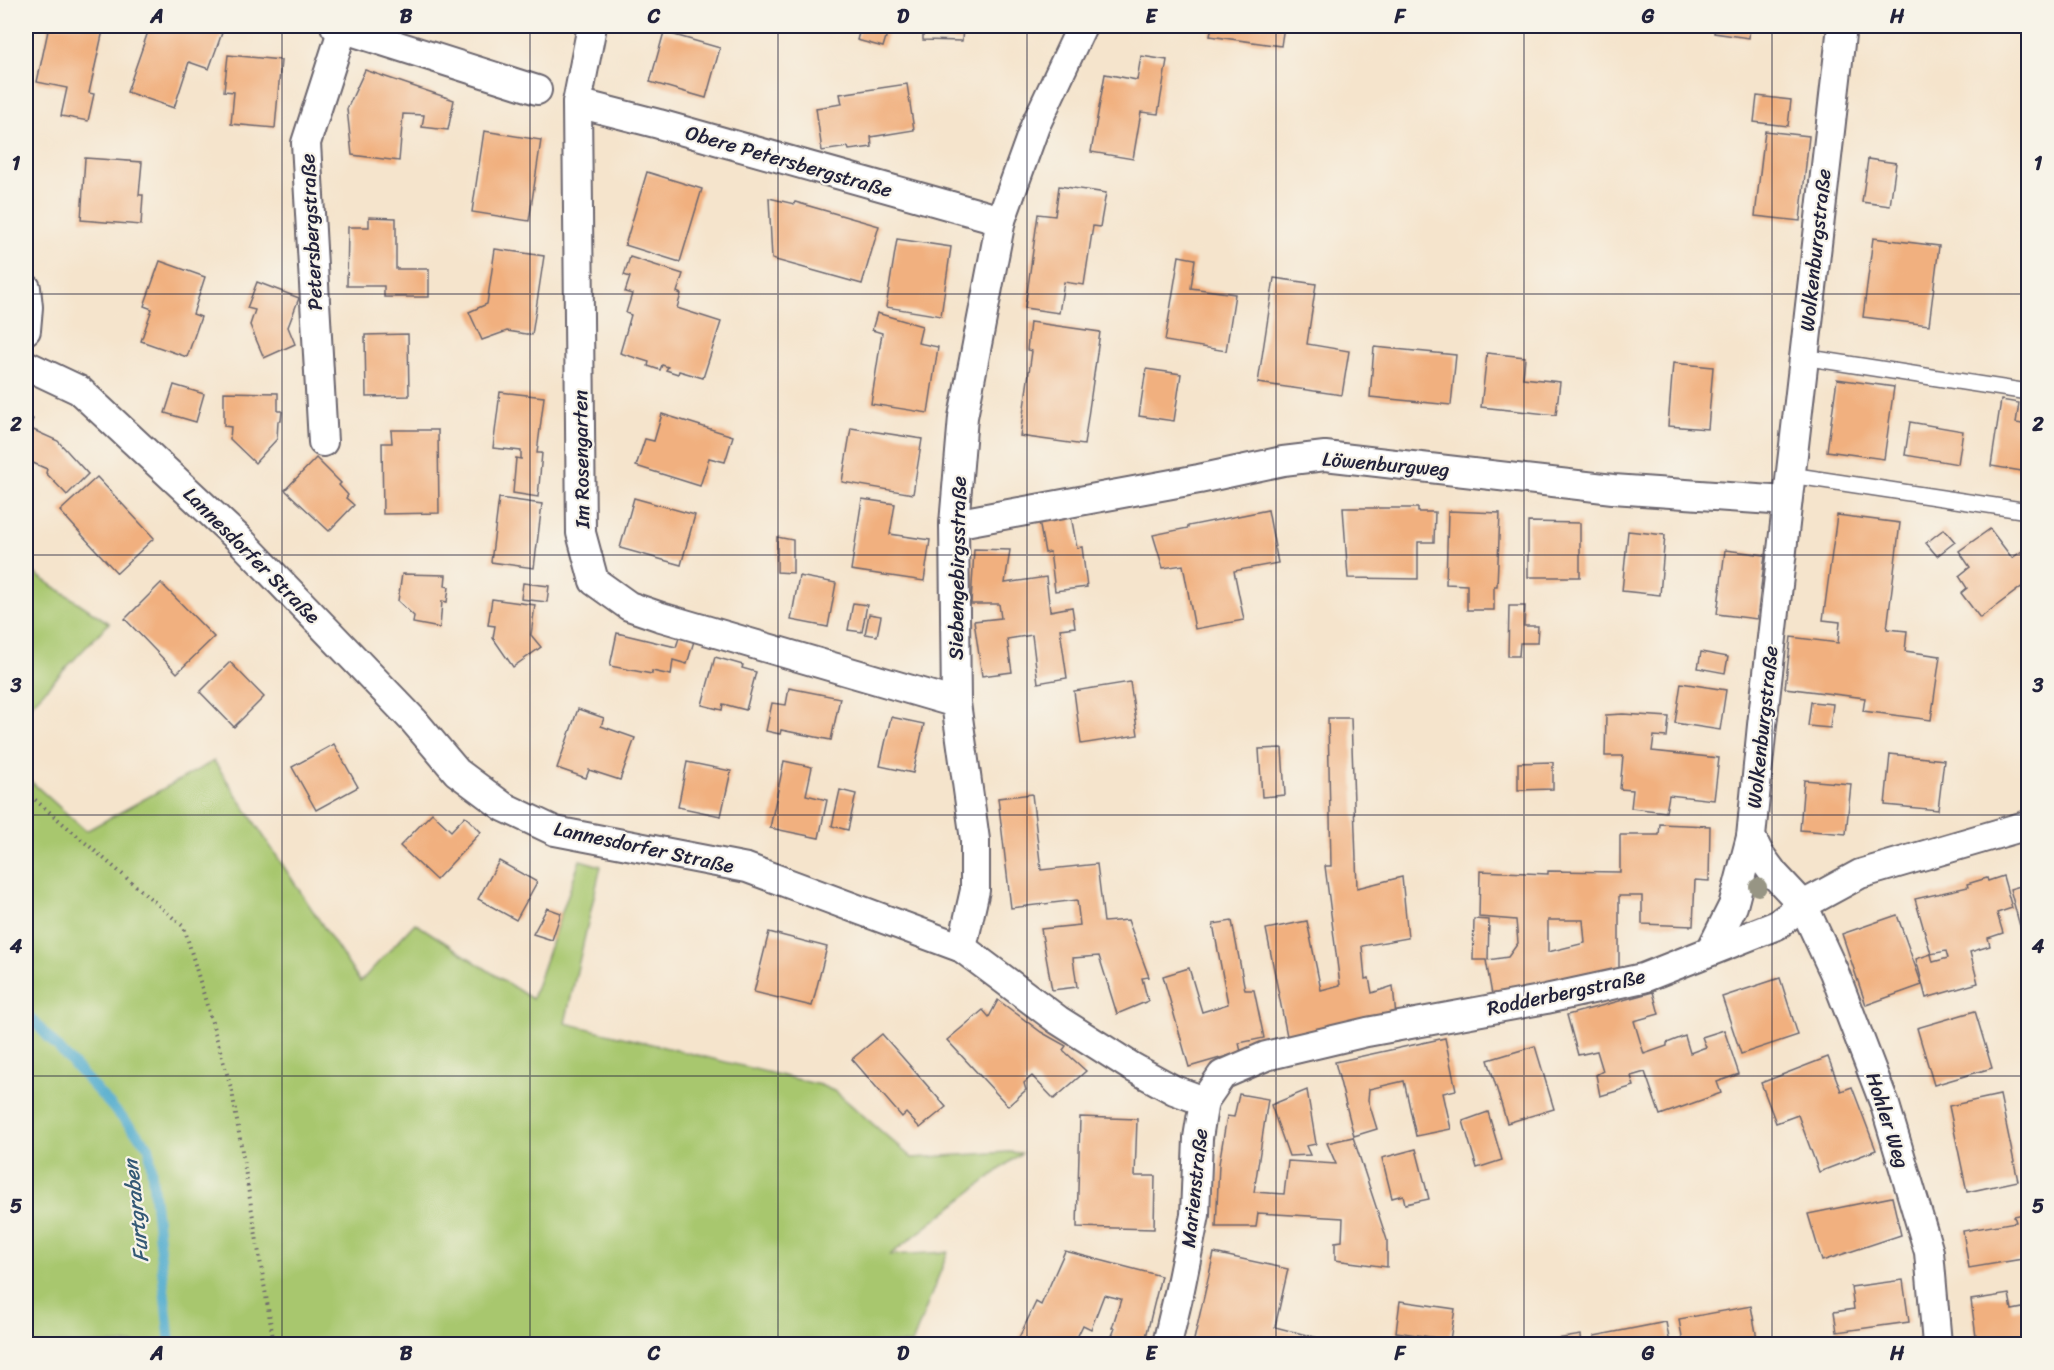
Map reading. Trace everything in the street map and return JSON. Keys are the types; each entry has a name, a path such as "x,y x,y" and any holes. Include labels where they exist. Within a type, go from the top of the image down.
{"street":[{"name":"Im Rosengarten","path":"592,26 577,103 580,533 594,580 629,606 661,617 956,703"},
{"name":"Siebengebirgsstraße","path":"962,948 975,890 975,840 956,703 954,524 963,417 1001,220 1035,126 1082,26"},
{"name":"Wolkenburgstraße","path":"1711,950 1733,906 1751,837 1788,488 1842,26"},
{"name":"Petersbergstraße","path":"323,442 306,143 339,27 537,90"},
{"name":"Obere Petersbergstraße","path":"577,103 1001,220"},
{"path":"26,288 28,306 26,330"},
{"name":"Lannesdorfer Straße","path":"26,365 79,390 238,538 414,721 457,772 504,807 555,831 747,868 962,948 1058,1020 1174,1090 1204,1101"},
{"name":"Löwenburgweg","path":"954,524 1283,461 1325,456 1613,489 1788,488"},
{"name":"Rodderbergstraße","path":"1204,1101 1222,1075 1266,1056 1367,1032 1546,999 1643,978 1777,924 1803,905 1860,874 2028,825"},
{"name":"Wolkenburgstraße","path":"1751,837 1767,865 1803,905"},
{"name":"Hohler Weg","path":"1803,905 1834,972 1885,1105 1929,1252 1937,1344"},
{"name":"Marienstraße","path":"1167,1344 1195,1215 1198,1138 1204,1101"}],"lane":[{"path":"1803,357 2028,392"},
{"path":"1788,488 2028,511"}],"path":[{"path":"26,792 184,927 232,1091 274,1344"}],"green space":[{"path":"26,568 109,623 26,710"},
{"path":"214,761 360,982 415,923 532,999 580,860 601,866 565,1023 820,1085 836,1092 912,1158 1021,1153 890,1255 948,1252 912,1344 26,1344 26,777 86,831"}],"building":[{"path":"49,26 104,26 89,93 94,94 88,121 61,116 67,88 37,82"},
{"path":"150,26 187,26 201,30 202,26 222,33 209,69 189,62 174,108 127,92"},
{"path":"861,26 887,34 883,47 857,40"},
{"path":"907,26 963,26 962,41 923,40 923,30 907,29"},
{"path":"1212,26 1284,26 1281,46 1210,36"},
{"path":"1715,26 1750,26 1749,38 1714,33"},
{"path":"664,32 720,48 706,98 650,82"},
{"path":"228,55 281,60 275,128 231,124 234,92 224,91"},
{"path":"1141,56 1167,60 1158,114 1141,112 1133,159 1091,152 1105,74 1137,80"},
{"path":"365,70 454,100 448,130 422,127 424,115 403,114 399,161 352,155 347,109"},
{"path":"907,84 914,130 871,137 872,147 849,150 848,147 822,151 816,108 842,104 840,94"},
{"path":"1757,96 1791,100 1788,126 1754,122"},
{"path":"484,131 541,140 529,221 472,212"},
{"path":"1765,131 1809,136 1800,221 1755,216"},
{"path":"85,158 142,162 139,195 143,195 141,225 81,220"},
{"path":"1868,159 1896,163 1890,206 1862,202"},
{"path":"647,172 702,189 680,262 625,245"},
{"path":"1059,186 1106,193 1100,227 1093,226 1084,285 1064,282 1059,313 1025,308 1038,214 1055,216"},
{"path":"769,198 794,204 795,202 879,226 862,284 772,259"},
{"path":"369,217 396,218 396,269 429,269 429,297 384,297 384,286 347,286 348,227 369,227"},
{"path":"1873,238 1939,246 1929,325 1863,317"},
{"path":"897,239 951,247 941,316 886,307"},
{"path":"495,249 544,256 532,335 507,331 482,340 469,312 487,304"},
{"path":"1179,256 1195,259 1191,288 1235,294 1226,351 1165,341"},
{"path":"630,257 683,274 677,292 681,294 677,308 721,322 703,378 679,371 678,374 666,370 668,367 662,365 660,370 648,366 649,362 620,353 631,315 626,313 632,294 625,292 630,277 624,275"},
{"path":"160,261 205,277 193,314 201,317 187,357 141,341 152,309 144,306"},
{"path":"1274,278 1316,284 1307,344 1349,351 1342,395 1258,383"},
{"path":"257,282 299,298 288,327 295,344 264,358 250,325 255,310 247,308"},
{"path":"877,313 922,326 918,343 938,347 928,413 871,404 882,333 872,330"},
{"path":"1030,322 1100,332 1084,445 1020,436 1032,351 1027,350"},
{"path":"408,334 409,396 366,397 365,335"},
{"path":"1374,347 1456,355 1451,405 1370,397"},
{"path":"1487,353 1525,357 1523,378 1560,382 1556,415 1481,407"},
{"path":"1673,363 1713,367 1708,429 1668,426"},
{"path":"1146,369 1181,374 1174,421 1139,416"},
{"path":"1837,379 1894,387 1884,459 1827,451"},
{"path":"174,385 204,394 196,422 165,413"},
{"path":"224,392 278,393 278,411 282,411 281,421 278,421 277,439 255,463 230,439 231,427 224,426"},
{"path":"500,392 544,397 537,453 542,453 538,497 513,493 516,458 521,459 521,451 493,448"},
{"path":"2001,400 2019,403 2016,423 2028,425 2028,472 1991,466"},
{"path":"662,414 733,436 725,462 709,458 700,486 636,466 645,439 654,441"},
{"path":"26,415 33,419 29,428 58,441 88,474 67,495 46,473 47,469 26,460"},
{"path":"1910,422 1963,431 1958,464 1905,455"},
{"path":"851,428 922,439 913,494 842,482"},
{"path":"391,430 438,430 439,513 383,514 382,443 392,443"},
{"path":"316,458 341,483 339,485 348,495 346,498 354,505 329,531 285,490"},
{"path":"97,477 154,538 117,573 60,511"},
{"path":"499,498 542,504 534,568 491,562"},
{"path":"634,498 695,515 681,565 620,548"},
{"path":"862,499 895,504 890,534 930,540 924,581 851,570"},
{"path":"1343,508 1418,508 1418,512 1435,512 1434,542 1418,542 1418,579 1348,578"},
{"path":"1268,510 1278,563 1234,571 1244,620 1195,629 1183,565 1163,568 1153,535"},
{"path":"1448,511 1500,513 1494,610 1467,610 1467,585 1446,584"},
{"path":"1837,515 1900,523 1887,629 1907,631 1905,651 1940,656 1931,720 1863,711 1865,698 1785,688 1791,637 1838,643 1840,622 1823,620"},
{"path":"1071,516 1077,548 1082,547 1087,587 1055,591 1050,552 1045,553 1039,521"},
{"path":"1528,522 1580,523 1580,577 1528,577"},
{"path":"1944,529 1955,542 1937,556 1926,543"},
{"path":"1990,529 2012,558 2028,547 2028,582 1980,618 1961,593 1967,588 1959,576 1970,567 1959,551"},
{"path":"1628,531 1665,535 1660,595 1622,591"},
{"path":"777,537 793,540 793,573 777,572"},
{"path":"974,549 1010,550 1005,583 1046,577 1050,611 1072,607 1075,627 1060,629 1067,678 1038,683 1032,635 1007,639 1012,672 982,676 974,621 1001,618 999,604 971,604"},
{"path":"1725,550 1765,555 1757,619 1717,614"},
{"path":"402,574 446,575 445,586 449,587 447,602 442,601 440,628 413,623 414,616 398,601"},
{"path":"799,576 836,583 828,627 791,620"},
{"path":"161,583 214,637 177,673 125,619"},
{"path":"523,583 549,586 547,602 521,599"},
{"path":"492,599 535,605 531,635 541,647 513,667 493,638 495,626 488,625"},
{"path":"853,603 867,605 862,632 848,630"},
{"path":"1509,606 1525,606 1524,626 1538,626 1537,643 1520,643 1519,656 1508,656"},
{"path":"869,614 881,616 877,636 865,634"},
{"path":"617,633 676,647 680,635 694,641 687,664 673,660 671,675 652,671 652,674 610,666"},
{"path":"1701,652 1728,657 1725,673 1698,668"},
{"path":"715,657 743,665 742,668 756,672 746,710 723,704 722,710 702,705"},
{"path":"230,662 264,697 234,727 200,692"},
{"path":"1130,682 1138,735 1081,744 1074,691"},
{"path":"1681,683 1726,690 1720,730 1675,723"},
{"path":"789,688 840,698 831,740 781,730 780,734 766,731 772,703 786,705"},
{"path":"1811,702 1833,704 1830,728 1808,726"},
{"path":"578,709 604,718 601,726 635,738 620,780 589,770 586,778 557,768"},
{"path":"1606,715 1669,717 1667,737 1654,736 1652,751 1719,758 1714,800 1669,795 1666,812 1631,808 1633,790 1620,789 1623,756 1605,756"},
{"path":"891,717 924,724 913,773 880,766"},
{"path":"1328,718 1351,718 1357,888 1402,877 1408,938 1362,946 1365,979 1369,978 1372,993 1393,986 1396,1017 1287,1036 1266,929 1307,921 1321,990 1340,985 1325,866 1331,866"},
{"path":"334,744 358,787 316,810 292,767"},
{"path":"1282,748 1285,795 1262,797 1259,749"},
{"path":"1890,754 1944,760 1938,810 1885,805"},
{"path":"784,761 812,767 806,795 827,800 819,838 770,828"},
{"path":"687,762 731,771 721,816 678,807"},
{"path":"1553,762 1553,789 1518,790 1518,763"},
{"path":"1804,780 1851,784 1846,834 1800,830"},
{"path":"840,790 856,794 848,830 832,826"},
{"path":"1032,794 1041,870 1097,864 1104,922 1128,920 1149,977 1142,978 1148,1001 1117,1014 1099,956 1073,958 1077,987 1052,990 1041,929 1080,925 1077,900 1011,908 998,798"},
{"path":"432,813 451,831 465,816 481,832 436,880 400,846"},
{"path":"1660,824 1710,826 1709,881 1695,880 1693,926 1642,924 1642,896 1619,896 1619,968 1547,986 1492,995 1486,960 1473,960 1474,919 1489,920 1488,960 1508,957 1518,943 1516,920 1479,917 1480,871 1548,874 1548,871 1620,872 1620,835 1659,835","holes":["1548,920 1583,920 1585,943 1548,952"]},
{"path":"499,861 537,882 516,920 478,899"},
{"path":"2003,876 2012,908 1997,913 2003,933 1988,938 1990,946 1970,952 1978,983 1926,998 1916,959 1931,954 1915,899 1968,887 1967,884 1987,878 1988,881","holes":["1946,951 1948,958 1933,962 1931,954"]},
{"path":"2027,884 2028,928 2021,930 2010,889"},
{"path":"547,908 561,913 552,940 533,934"},
{"path":"1897,915 1922,985 1866,1005 1842,934"},
{"path":"1232,921 1245,990 1254,990 1264,1038 1239,1043 1241,1052 1189,1067 1163,976 1189,968 1202,1012 1228,1004 1213,924"},
{"path":"769,932 827,947 812,1006 754,992"},
{"path":"1780,978 1798,1035 1741,1054 1722,997"},
{"path":"1653,992 1659,1014 1634,1021 1644,1054 1667,1046 1667,1043 1685,1036 1690,1053 1706,1047 1702,1037 1724,1030 1739,1074 1717,1082 1721,1093 1660,1115 1645,1072 1631,1076 1634,1086 1600,1096 1596,1075 1603,1071 1597,1051 1578,1055 1567,1015"},
{"path":"998,1000 1041,1032 1066,1046 1063,1050 1086,1071 1054,1099 1032,1076 1024,1083 1026,1090 1008,1106 947,1040 983,1010 989,1017"},
{"path":"1975,1011 1992,1068 1934,1085 1917,1028"},
{"path":"882,1034 946,1107 920,1128 906,1113 902,1117 852,1059"},
{"path":"1445,1038 1456,1090 1443,1093 1451,1129 1416,1136 1404,1081 1369,1089 1368,1100 1377,1129 1354,1136 1335,1062"},
{"path":"1535,1046 1554,1109 1507,1123 1488,1060"},
{"path":"1828,1057 1841,1091 1852,1087 1876,1150 1819,1172 1798,1115 1776,1123 1761,1083"},
{"path":"1307,1090 1316,1144 1306,1146 1310,1155 1289,1156 1271,1105"},
{"path":"1239,1094 1268,1099 1254,1192 1284,1194 1288,1161 1336,1164 1327,1143 1353,1137 1387,1240 1387,1267 1335,1260 1335,1242 1342,1241 1343,1218 1258,1213 1256,1227 1216,1227 1219,1164 1227,1116 1234,1117"},
{"path":"2000,1095 2018,1181 1967,1192 1949,1106"},
{"path":"1488,1112 1502,1160 1477,1168 1463,1121"},
{"path":"1080,1117 1137,1119 1135,1176 1155,1176 1154,1229 1077,1227"},
{"path":"1416,1149 1429,1199 1405,1204 1403,1195 1392,1198 1382,1158"},
{"path":"1892,1197 1901,1235 1822,1261 1808,1214"},
{"path":"2028,1213 2028,1258 1969,1268 1963,1231 2016,1222 2014,1216"},
{"path":"1065,1251 1161,1276 1146,1337 1150,1338 1148,1344 1109,1344 1121,1299 1104,1295 1091,1329 1083,1325 1074,1344 1016,1344 1036,1302 1041,1305"},
{"path":"1214,1253 1288,1269 1275,1327 1342,1344 1193,1344"},
{"path":"1903,1280 1909,1322 1837,1332 1834,1312 1854,1309 1851,1287"},
{"path":"2009,1294 2012,1310 2028,1307 2028,1344 1977,1344 1971,1300"},
{"path":"1400,1301 1455,1309 1450,1340 1396,1332"},
{"path":"1751,1306 1758,1344 1683,1344 1679,1319"},
{"path":"1666,1322 1670,1344 1596,1344 1594,1336"},
{"path":"1581,1335 1582,1344 1532,1344 1532,1343"}],"waterway":[{"name":"Furtgraben","path":"26,1013 149,1147 170,1344"}]}
